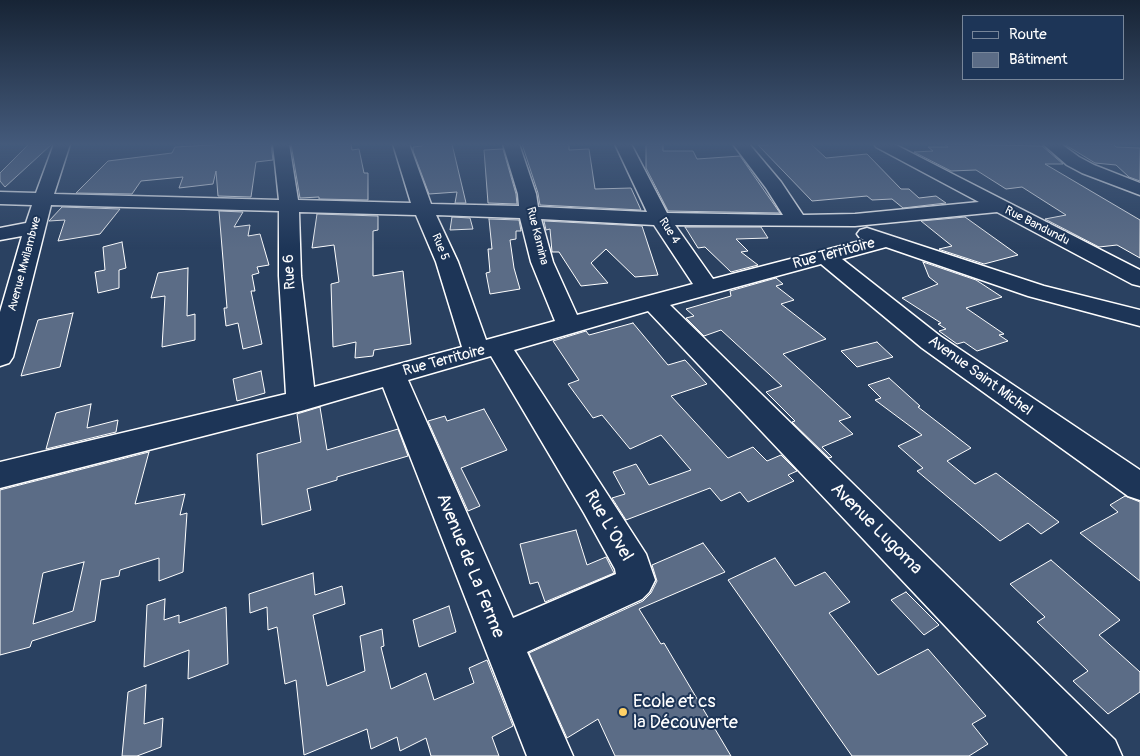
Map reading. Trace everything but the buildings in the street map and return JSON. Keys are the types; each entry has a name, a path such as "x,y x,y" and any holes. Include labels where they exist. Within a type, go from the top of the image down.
{"street":[{"name":"Avenue Mwilambwe","path":"2,344 50,179"},
{"name":"Rue 6","path":"285,179 288,207 290,276 301,401"},
{"name":"Rue 5","path":"412,179 447,262 488,349"},
{"name":"Rue Kamina","path":"522,179 527,194 528,212 542,262 569,326"},
{"name":"Rue 4","path":"640,179 660,219 707,288"},
{"path":"768,179 797,221"},
{"name":"Rue Bandundu","path":"949,179 1140,279"},
{"path":"1113,179 1140,190"},
{"path":"0,198 528,212 660,219 797,221 830,221 1000,206"},
{"path":"830,221 1036,291 1140,318"},
{"path":"0,234 35,228"},
{"name":"Rue Territoire","path":"0,474 301,401 653,302 885,241"},
{"name":"Avenue Saint Michel","path":"825,256 931,342 1140,488"},
{"name":"Avenue Lugoma","path":"653,302 1099,756"},
{"name":"Rue L'Ovel","path":"488,349 596,503 632,566 636,580 629,587 502,643"},
{"name":"Avenue de La Ferme","path":"392,375 550,756"}],"place":[{"name":"Ecole et cs la Découverte","path":"623,712"}]}
